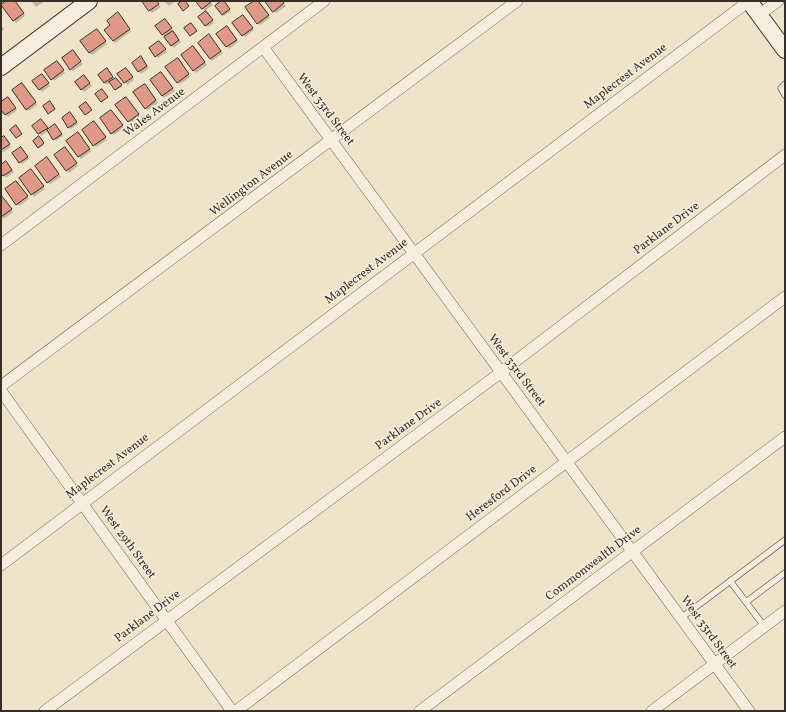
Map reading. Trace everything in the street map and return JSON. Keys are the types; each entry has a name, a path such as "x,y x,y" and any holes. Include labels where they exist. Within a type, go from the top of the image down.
{"street":[{"path":"1,67 89,1"},
{"name":"Wales Avenue","path":"1,245 324,1"},
{"name":"Wellington Avenue","path":"1,386 517,1"},
{"path":"749,1 785,50"},
{"name":"Maplecrest Avenue","path":"1,565 749,1"},
{"path":"759,15 778,1"},
{"name":"West 33rd Street","path":"263,47 501,373 568,461 749,711"},
{"name":"Parklane Drive","path":"45,711 501,373 785,155"},
{"name":"Heresford Drive","path":"236,711 785,298"},
{"name":"West 29th Street","path":"1,391 232,711"},
{"name":"Commonwealth Drive","path":"420,711 785,437"},
{"path":"652,711 785,611"}],"lane":[{"path":"785,84 781,88 785,96"},
{"path":"681,618 785,540"},
{"path":"746,602 785,573"},
{"path":"730,581 764,626"}],"building":[{"path":"6,1 15,1 24,13 13,21 1,5"},
{"path":"142,1 157,1 159,4 149,11"},
{"path":"185,1 189,6 183,11 178,4"},
{"path":"196,1 210,1 211,2 202,9"},
{"path":"221,1 224,1 230,9 222,15 215,6"},
{"path":"254,1 258,1 269,15 257,24 245,7"},
{"path":"265,1 283,1 284,3 273,12"},
{"path":"206,11 213,20 205,26 198,17"},
{"path":"118,12 130,29 113,41 104,30 110,25 107,21"},
{"path":"243,15 253,28 242,36 232,23"},
{"path":"165,19 172,28 162,35 155,26"},
{"path":"191,23 197,31 190,36 184,28"},
{"path":"227,26 237,40 226,47 216,34"},
{"path":"97,29 106,41 89,53 80,41"},
{"path":"173,31 179,40 171,46 164,37"},
{"path":"209,34 221,51 210,59 198,43"},
{"path":"159,41 166,49 155,57 149,48"},
{"path":"193,46 205,62 193,71 181,55"},
{"path":"73,50 81,61 70,70 62,58"},
{"path":"141,56 147,66 138,72 132,63"},
{"path":"178,58 189,74 177,83 165,67"},
{"path":"57,61 64,70 51,80 44,70"},
{"path":"107,68 113,77 104,83 98,75"},
{"path":"126,68 133,77 124,83 117,74"},
{"path":"161,72 173,88 162,96 150,80"},
{"path":"42,74 49,83 39,90 32,81"},
{"path":"84,75 90,83 81,90 75,82"},
{"path":"116,78 122,85 115,90 109,82"},
{"path":"22,83 36,102 26,110 12,90"},
{"path":"145,84 156,100 145,109 133,92"},
{"path":"102,89 108,97 101,102 95,94"},
{"path":"8,97 16,108 5,115 1,110 1,102"},
{"path":"126,97 139,114 128,122 115,105"},
{"path":"50,101 55,109 48,114 43,106"},
{"path":"86,102 92,110 85,115 79,107"},
{"path":"111,110 123,125 111,134 100,118"},
{"path":"70,112 77,122 68,128 62,118"},
{"path":"41,119 48,128 38,134 32,126"},
{"path":"94,121 106,137 93,146 82,130"},
{"path":"55,124 62,134 53,140 47,130"},
{"path":"16,125 22,134 16,138 10,130"},
{"path":"78,132 90,149 78,157 66,141"},
{"path":"4,136 10,144 1,150 1,138"},
{"path":"39,136 44,143 38,148 33,141"},
{"path":"21,147 28,157 19,163 12,153"},
{"path":"65,147 77,163 66,171 54,155"},
{"path":"47,157 59,174 47,183 35,166"},
{"path":"6,161 12,170 3,176 1,173 1,165"},
{"path":"31,169 44,186 31,195 19,178"},
{"path":"16,181 28,196 16,205 5,189"},
{"path":"1,195 12,209 1,217"}]}
